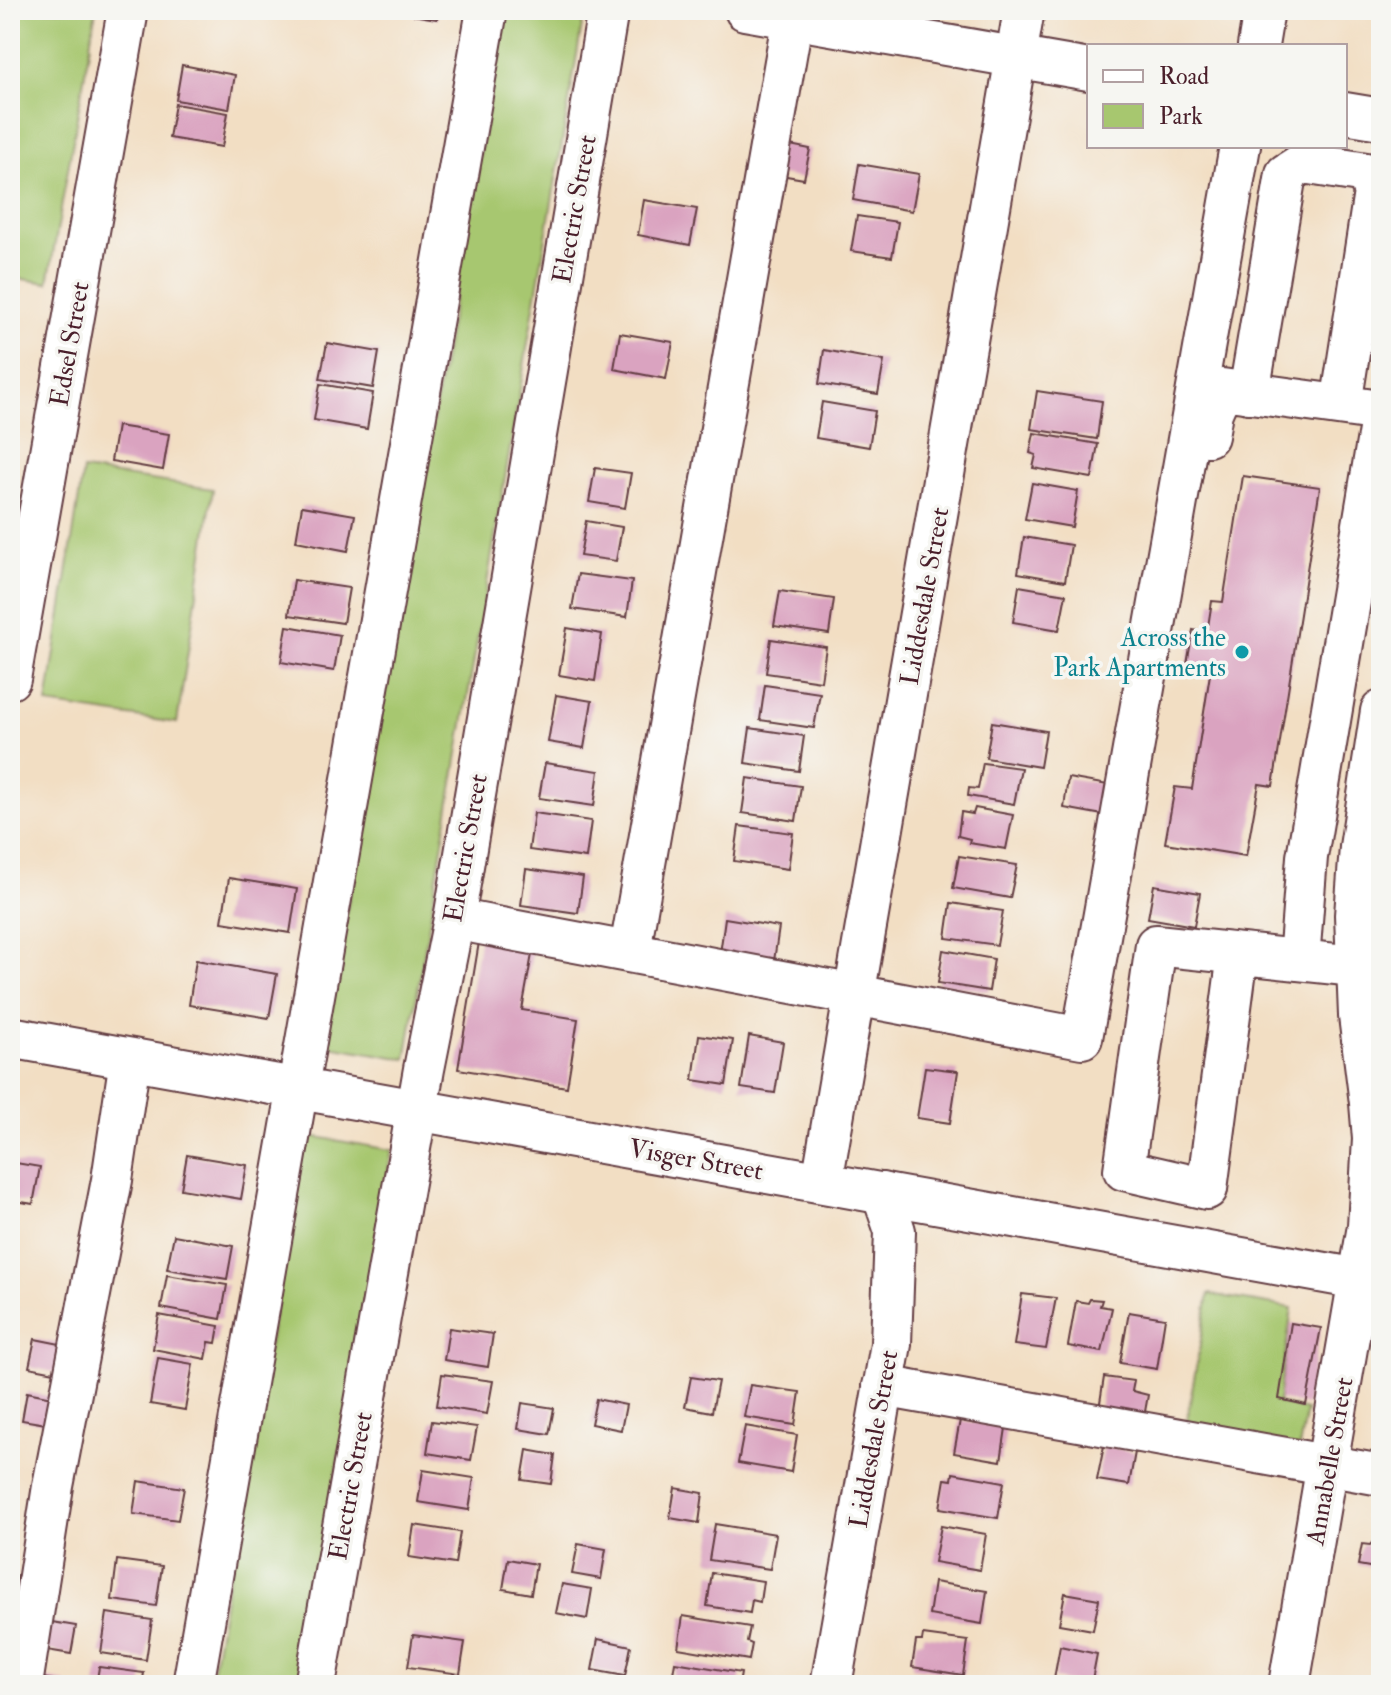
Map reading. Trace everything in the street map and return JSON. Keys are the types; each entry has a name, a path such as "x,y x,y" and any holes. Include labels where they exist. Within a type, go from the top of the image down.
{"street":[{"name":"Edsel Street","path":"10,679 128,10"},
{"path":"193,1685 487,10"},
{"name":"Electric Street","path":"315,1685 454,919 608,10"},
{"path":"745,10 793,14 1087,70"},
{"name":"Liddesdale Street","path":"822,1182 1024,10"},
{"path":"1258,44 1264,10"},
{"path":"630,950 793,14"},
{"path":"1347,113 1381,119"},
{"path":"454,919 1082,1038 1240,148"},
{"path":"1249,393 1286,174 1303,163 1366,173 1374,192 1341,405"},
{"path":"1355,966 1156,945 1131,932 1126,909 1212,412 1222,389 1381,411"},
{"path":"1299,960 1307,857 1381,418"},
{"name":"Annabelle Street","path":"1289,1685 1328,1465 1371,1281 1368,1226 1373,1139 1355,966 1355,915 1360,847 1381,711"},
{"path":"1156,945 1124,1170 1207,1189 1238,954"},
{"name":"Visger Street","path":"10,1037 1371,1281"},
{"path":"22,1685 53,1486 112,1180 130,1059"},
{"name":"Liddesdale Street","path":"831,1685 891,1344 895,1231 882,1193"},
{"path":"883,1386 1381,1475"}],"green space":[{"path":"10,10 96,10 48,283 10,277"},
{"path":"505,10 530,10 583,19 406,1059 323,1045"},
{"path":"83,470 213,489 177,723 47,704"},
{"path":"305,1135 392,1150 299,1685 210,1685"},
{"path":"1209,1294 1292,1308 1278,1403 1306,1410 1299,1448 1185,1430"}],"building":[{"path":"400,10 439,10 437,19 400,13"},
{"path":"182,65 235,75 229,109 176,100"},
{"path":"175,104 228,113 222,147 169,138"},
{"path":"780,143 810,149 804,179 775,174"},
{"path":"859,164 919,174 912,211 853,200"},
{"path":"644,200 697,209 690,245 638,235"},
{"path":"857,216 898,222 892,257 851,251"},
{"path":"620,333 673,342 666,379 614,369"},
{"path":"327,343 379,352 373,388 320,379"},
{"path":"824,350 884,361 878,394 819,384"},
{"path":"320,384 373,393 367,429 314,420"},
{"path":"1037,391 1102,401 1097,439 1031,429"},
{"path":"822,402 875,411 869,447 816,438"},
{"path":"117,426 169,434 163,470 111,461"},
{"path":"1034,433 1098,444 1092,478 1033,468 1036,455 1030,453"},
{"path":"595,468 631,473 625,508 589,502"},
{"name":"Across the Park Apartments","path":"1243,476 1320,487 1273,786 1259,784 1246,856 1165,843 1175,787 1192,789 1210,674 1186,670 1193,630 1207,633 1212,601 1223,602"},
{"path":"1032,483 1078,491 1072,527 1025,519"},
{"path":"302,506 355,515 348,551 296,541"},
{"path":"586,521 622,527 616,561 580,556"},
{"path":"1024,537 1071,545 1065,581 1018,573"},
{"path":"578,574 632,581 627,617 572,609"},
{"path":"294,580 349,588 343,623 289,615"},
{"path":"1019,586 1066,594 1059,630 1013,622"},
{"path":"780,591 834,599 829,634 774,626"},
{"path":"287,626 340,635 334,671 281,662"},
{"path":"567,628 602,634 595,681 559,675"},
{"path":"771,639 826,647 821,681 766,673"},
{"path":"765,685 820,693 814,728 760,720"},
{"path":"556,695 592,701 584,748 548,742"},
{"path":"992,722 1046,731 1040,767 986,758"},
{"path":"750,728 804,736 799,771 745,763"},
{"path":"545,763 599,771 594,806 539,798"},
{"path":"983,763 1021,768 1014,804 968,796 969,788 978,789"},
{"path":"747,778 801,786 796,821 742,813"},
{"path":"1068,778 1108,785 1103,815 1064,808"},
{"path":"975,808 1013,815 1006,849 969,843 970,839 958,836 961,812 973,814"},
{"path":"534,813 591,821 586,858 529,850"},
{"path":"739,826 793,833 788,869 734,861"},
{"path":"959,856 1017,865 1010,898 953,888"},
{"path":"526,869 583,877 578,913 521,905"},
{"path":"229,878 297,889 290,933 222,922"},
{"path":"1154,885 1200,893 1194,926 1148,918"},
{"path":"951,903 1003,911 997,945 946,938"},
{"path":"725,918 779,927 774,961 720,954"},
{"path":"480,936 534,943 522,1010 578,1019 567,1087 458,1069"},
{"path":"943,950 994,959 989,991 938,983"},
{"path":"196,960 277,974 269,1018 189,1005"},
{"path":"699,1035 733,1040 726,1085 693,1080"},
{"path":"749,1036 783,1042 775,1093 741,1088"},
{"path":"925,1067 958,1071 950,1123 917,1118"},
{"path":"187,1155 247,1165 241,1199 181,1189"},
{"path":"10,1162 40,1167 33,1204 10,1200"},
{"path":"174,1235 233,1246 227,1279 167,1269"},
{"path":"167,1275 227,1285 221,1319 161,1308"},
{"path":"10,1286 16,1287 12,1307 18,1308 15,1324 10,1323"},
{"path":"1022,1294 1056,1298 1046,1349 1014,1345"},
{"path":"1090,1299 1102,1300 1100,1306 1112,1308 1102,1352 1068,1346 1076,1301 1088,1303"},
{"path":"1129,1312 1165,1318 1157,1369 1120,1363"},
{"path":"159,1315 219,1326 216,1343 209,1342 206,1359 153,1349"},
{"path":"1291,1323 1321,1328 1306,1405 1279,1399"},
{"path":"449,1328 493,1334 488,1367 444,1360"},
{"path":"35,1339 65,1345 60,1373 29,1367"},
{"path":"158,1358 193,1364 185,1410 150,1404"},
{"path":"442,1374 493,1381 487,1414 437,1406"},
{"path":"691,1377 718,1381 712,1412 685,1407"},
{"path":"1104,1377 1134,1381 1132,1391 1148,1395 1144,1417 1099,1409"},
{"path":"750,1385 800,1392 795,1425 744,1417"},
{"path":"27,1392 57,1398 52,1425 22,1420"},
{"path":"596,1399 626,1405 621,1430 591,1424"},
{"path":"522,1403 554,1408 549,1434 518,1429"},
{"path":"960,1420 1006,1428 1001,1461 954,1453"},
{"path":"432,1421 477,1427 471,1460 427,1453"},
{"path":"745,1426 797,1435 791,1472 738,1463"},
{"path":"1104,1446 1135,1452 1129,1485 1097,1480"},
{"path":"527,1450 555,1455 551,1484 522,1480"},
{"path":"423,1470 474,1478 469,1510 418,1502"},
{"path":"953,1473 1004,1482 998,1518 940,1508 945,1479 952,1480"},
{"path":"138,1481 184,1488 178,1520 133,1514"},
{"path":"675,1488 703,1493 699,1523 670,1518"},
{"path":"715,1524 776,1534 770,1569 709,1560"},
{"path":"414,1525 460,1532 455,1564 409,1557"},
{"path":"941,1526 986,1534 980,1570 934,1562"},
{"path":"1379,1535 1381,1569 1358,1565 1362,1544 1370,1545"},
{"path":"578,1544 606,1549 601,1579 572,1574"},
{"path":"508,1559 536,1564 531,1594 503,1589"},
{"path":"117,1560 162,1566 156,1606 112,1600"},
{"path":"712,1573 763,1581 760,1602 752,1600 750,1613 707,1606"},
{"path":"934,1582 987,1591 982,1624 929,1615"},
{"path":"562,1584 592,1589 587,1619 556,1613"},
{"path":"1065,1593 1099,1599 1093,1630 1059,1624"},
{"path":"107,1613 152,1620 146,1660 101,1653"},
{"path":"683,1616 750,1627 747,1642 752,1644 749,1660 678,1648"},
{"path":"46,1621 76,1626 71,1654 41,1649"},
{"path":"413,1635 465,1642 460,1674 408,1667"},
{"path":"923,1635 968,1641 963,1675 912,1667 916,1641 922,1641"},
{"path":"598,1639 631,1646 625,1676 592,1670"},
{"path":"1060,1646 1097,1654 1091,1685 1054,1679"},
{"path":"675,1662 741,1673 739,1685 671,1685"},
{"path":"99,1667 144,1673 142,1685 96,1685"},
{"path":"36,1677 66,1682 66,1685 35,1685"}],"place":[{"name":"Across the Park Apartments","path":"1242,652"}]}
